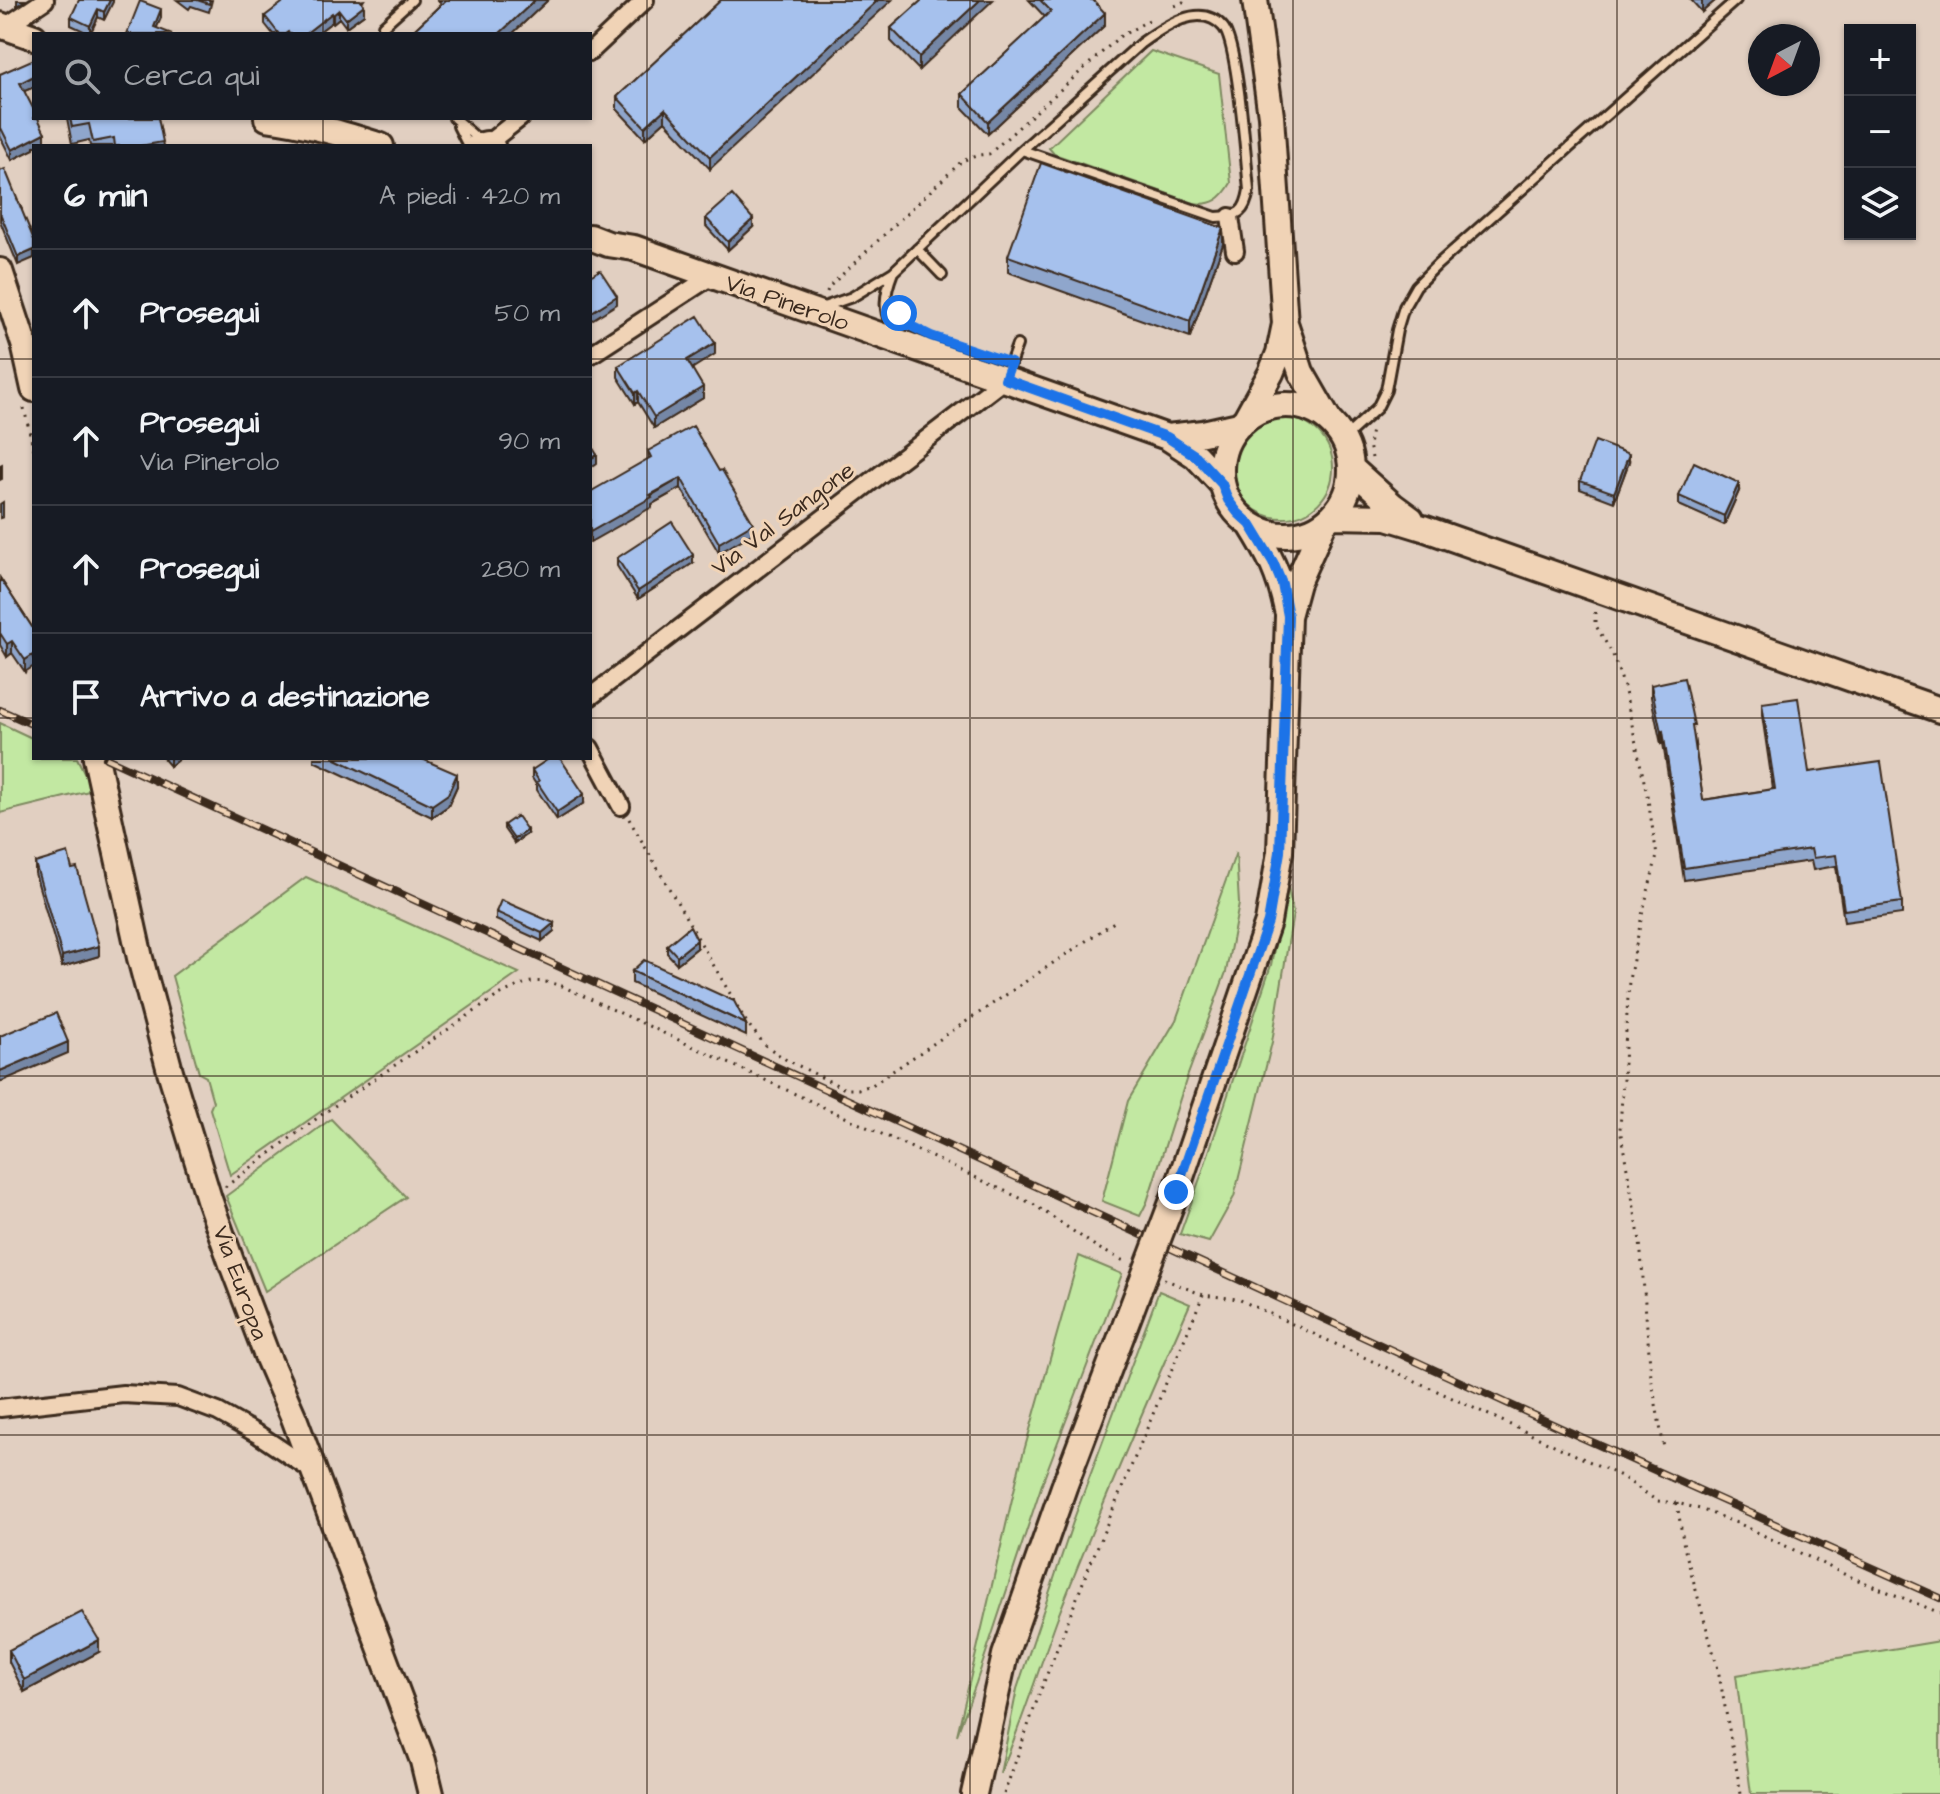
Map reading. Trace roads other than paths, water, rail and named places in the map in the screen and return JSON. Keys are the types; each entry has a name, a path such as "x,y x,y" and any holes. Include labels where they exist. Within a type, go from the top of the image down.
{"main road":[{"path":"1255,0 1271,116 1285,324 1301,372 1349,453 1392,505 1423,528"},
{"path":"3,26 32,36"},
{"path":"270,120 326,144"},
{"path":"280,120 334,131 365,144"},
{"name":"Via Pinerolo","path":"592,224 634,248 710,277 819,304 912,347 1167,437 1196,456 1222,484"},
{"name":"Via Pinerolo","path":"592,238 634,248"},
{"path":"0,271 4,300 24,344 32,380"},
{"path":"1285,324 1271,373 1227,442 1221,463 1222,484 1228,500 1250,524 1268,533 1287,535 1307,532 1328,520 1387,517 1940,710"},
{"path":"1242,422 1266,408 1288,405 1310,410 1336,430"},
{"name":"Via Pinerolo","path":"1167,437 1203,433 1242,422"},
{"path":"1288,616 1297,583 1328,520 1342,502 1362,465"},
{"path":"974,1794 1005,1655 1064,1487 1176,1192 1268,922 1280,852 1288,616 1282,584 1273,562 1250,524"},
{"name":"Via Europa","path":"96,760 140,958 209,1199 423,1761 431,1794"}],"street":[{"path":"3,26 45,0"},
{"path":"592,50 645,0"},
{"path":"488,144 518,120"},
{"path":"1230,217 1235,251"},
{"path":"592,354 710,277"},
{"name":"Via Val Sangone","path":"592,695 1005,379"},
{"path":"592,752 621,806"},
{"path":"0,1408 123,1394 178,1397 218,1412 314,1472"}],"lane":[{"path":"383,32 383,26 412,0"},
{"path":"1336,430 1365,420 1377,408 1386,390 1404,307 1416,286 1736,0"},
{"path":"819,304 852,297 893,272 1022,150 1158,31 1196,15 1207,17 1224,27 1235,63 1249,190 1247,204 1240,212 1230,217 1216,217 1022,150"},
{"path":"456,120 484,144"},
{"path":"456,120 484,144"},
{"path":"917,249 942,275"},
{"path":"893,272 885,293 887,316 895,331 912,347"},
{"path":"1005,379 1017,345"}],"railway":[{"path":"0,710 32,724"},
{"path":"110,760 1563,1429 1940,1598"}]}
